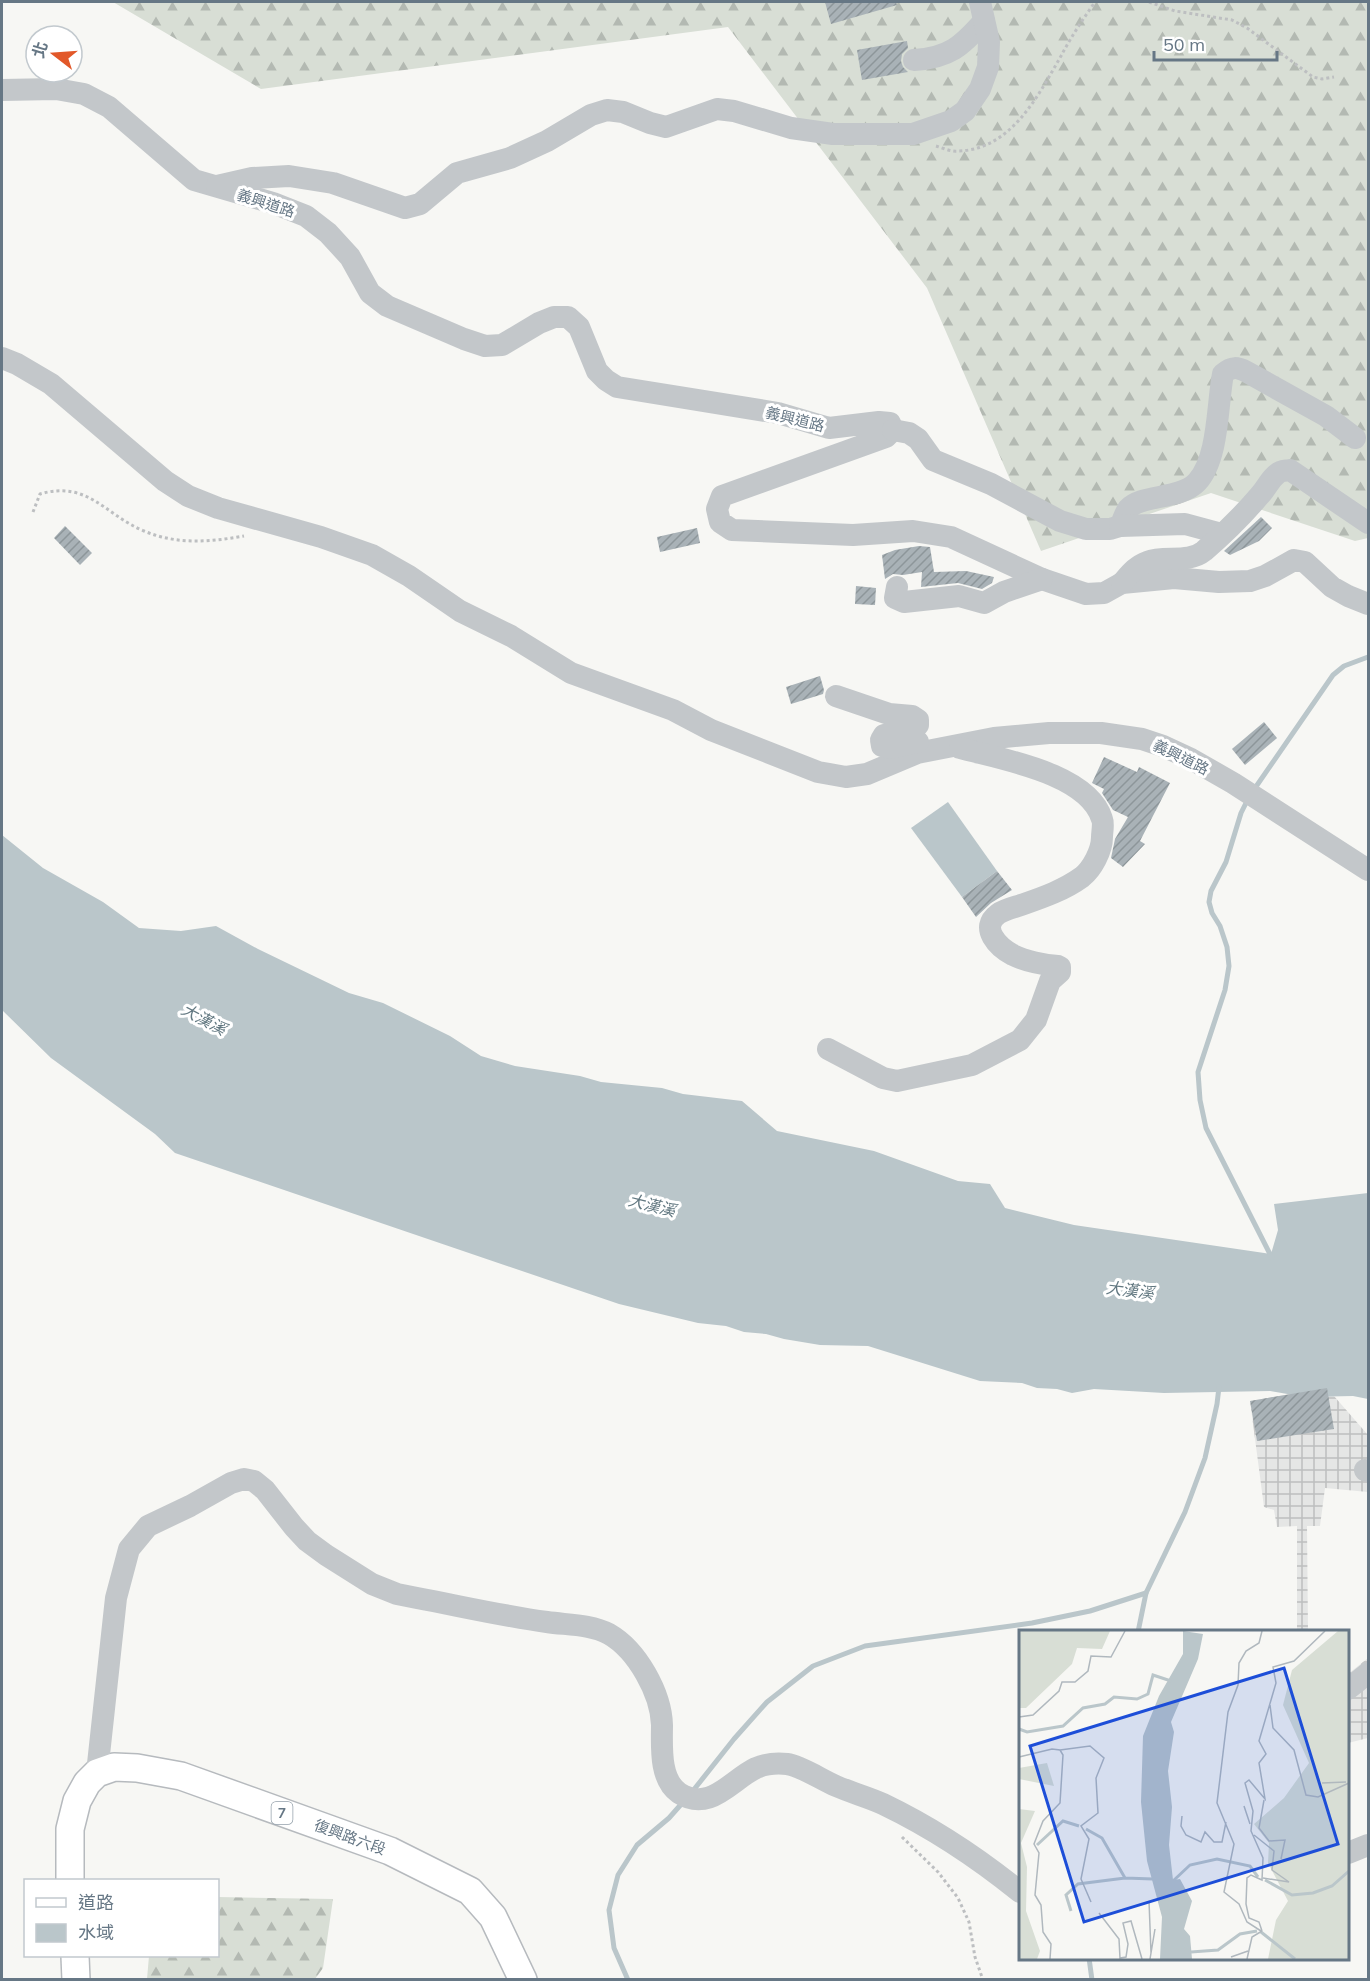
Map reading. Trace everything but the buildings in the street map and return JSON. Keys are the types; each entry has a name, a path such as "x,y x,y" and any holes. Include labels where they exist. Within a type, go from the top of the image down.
{"main road":[{"name":"復興路六段","path":"97,1773 114,1767 137,1768 181,1776 390,1851 470,1891 493,1917 523,1980"},
{"path":"70,1879 70,1829 77,1801 87,1783 97,1773"},
{"path":"75,1957 76,1980"}],"street":[{"path":"214,187 252,178 289,176 333,183 405,208 420,204 456,173 510,158 547,141 591,115 607,110 623,112 666,127 717,109 734,111 791,128 833,134 913,134 951,121 965,111 980,89 988,67 989,42 982,11"},
{"path":"914,60 945,55 961,46 982,11"},
{"name":"義興道路","path":"2,90 56,89 84,94 109,107 194,180 273,203 306,216 328,233 350,257 370,293 387,306 464,339 485,346 502,345 555,316 568,317 579,327 597,371 617,387 778,413 829,428 879,422 890,423 893,430"},
{"name":"義興道路","path":"2,357 51,384 165,480 188,496 218,508 280,525 372,555 410,576 460,611 511,636 571,674 673,710 711,730 818,772 846,777 867,774 916,753 994,738 1049,733 1101,733 1142,739 1163,746 1224,778 1368,870"},
{"path":"1120,526 1129,508 1137,503 1185,491 1198,482 1213,446 1223,374 1229,369 1236,367 1247,372 1326,416 1355,438"},
{"path":"1222,534 1185,524 1086,529 1060,521 999,488 933,460 918,439 909,433 893,430 886,437 722,496 717,509 720,522 732,530 853,535 913,531 951,537 1042,579 1086,594 1104,593 1122,583 1135,568 1145,562 1195,556 1203,552 1222,534 1263,493 1277,474 1283,471 1290,470 1368,523"},
{"path":"1122,583 1174,578 1219,582 1250,581 1265,576 1294,560 1305,562 1332,587 1348,597 1368,604"},
{"path":"897,587 895,598 904,602 959,596 984,603 1004,592 1042,579"},
{"path":"828,1049 883,1078 897,1081 972,1065 1020,1040 1036,1020 1050,981 1061,969 1058,966 1013,955 993,939 989,931 992,920 1000,912 1056,892 1083,876 1095,860 1102,843 1102,819 1090,800 1073,785 1030,766 952,746 939,738 889,748 882,746 881,740 884,735 914,729 918,725 918,720 912,716 889,714 836,696"},
{"path":"97,1773 116,1598 129,1549 148,1527 231,1483 244,1479 254,1481 265,1490 307,1541 372,1584 397,1594 417,1598 546,1622 588,1627 608,1633 624,1644 645,1672 662,1711 662,1749 665,1772 672,1785 680,1793 697,1799 712,1797 756,1768 773,1763 790,1764 881,1803 923,1824 972,1855 1019,1891"},
{"path":"1349,1688 1368,1674"},
{"path":"1349,1851 1368,1845"}],"path":[{"path":"913,134 932,145 956,152 982,147 1007,133 1035,101 1095,2"},
{"path":"1149,2 1175,11 1232,20 1247,28 1314,77 1322,79 1334,77"},
{"path":"33,512 40,494 57,489 85,495 143,531 182,541 214,541 280,525"},
{"path":"901,1835 938,1872 958,1898 969,1922 975,1957 983,1980"}],"shaded area":[{"path":"1327,1388 1368,1435 1368,1492 1325,1488 1320,1526 1307,1526 1308,1630 1297,1630 1297,1526 1277,1527 1274,1510 1264,1507 1250,1401"},
{"path":"1368,1658 1368,1738 1349,1743 1349,1673"}],"green space":[{"path":"113,2 1368,2 1368,538 1355,541 1211,493 1041,551 927,288 728,27 261,89"},
{"path":"219,1897 333,1899 323,1968 315,1979 147,1979 149,1957 219,1957"}],"water":[{"path":"948,802 997,871 962,897 911,828"},
{"name":"大漢溪","path":"2,835 43,868 103,902 139,928 181,931 216,926 349,993 383,1003 450,1036 481,1056 515,1066 580,1076 601,1082 662,1088 683,1094 742,1101 777,1131 874,1151 958,1181 990,1184 1005,1208 1074,1225 1271,1254 1278,1230 1274,1204 1368,1193 1368,1399 1353,1396 1305,1397 1270,1391 1164,1393 1094,1389 1072,1393 1057,1389 1037,1388 1022,1383 980,1381 868,1346 820,1345 744,1332 726,1326 698,1323 619,1304 175,1153 155,1134 51,1058 2,1010"}],"waterway":[{"path":"1253,791 1333,675 1344,666 1368,657"},
{"path":"1248,799 1241,813 1226,862 1211,891 1209,902 1227,947 1229,966 1225,990 1198,1072 1200,1100 1206,1128 1272,1258"},
{"path":"1138,1630 1146,1593 1185,1512 1205,1458 1219,1387"},
{"path":"692,1792 767,1702 813,1666 865,1646 1032,1623 1090,1611 1146,1593"},
{"path":"628,1980 614,1948 609,1910 618,1875 637,1845 669,1818 684,1801"},
{"path":"1089,1960 1092,1980"}]}
